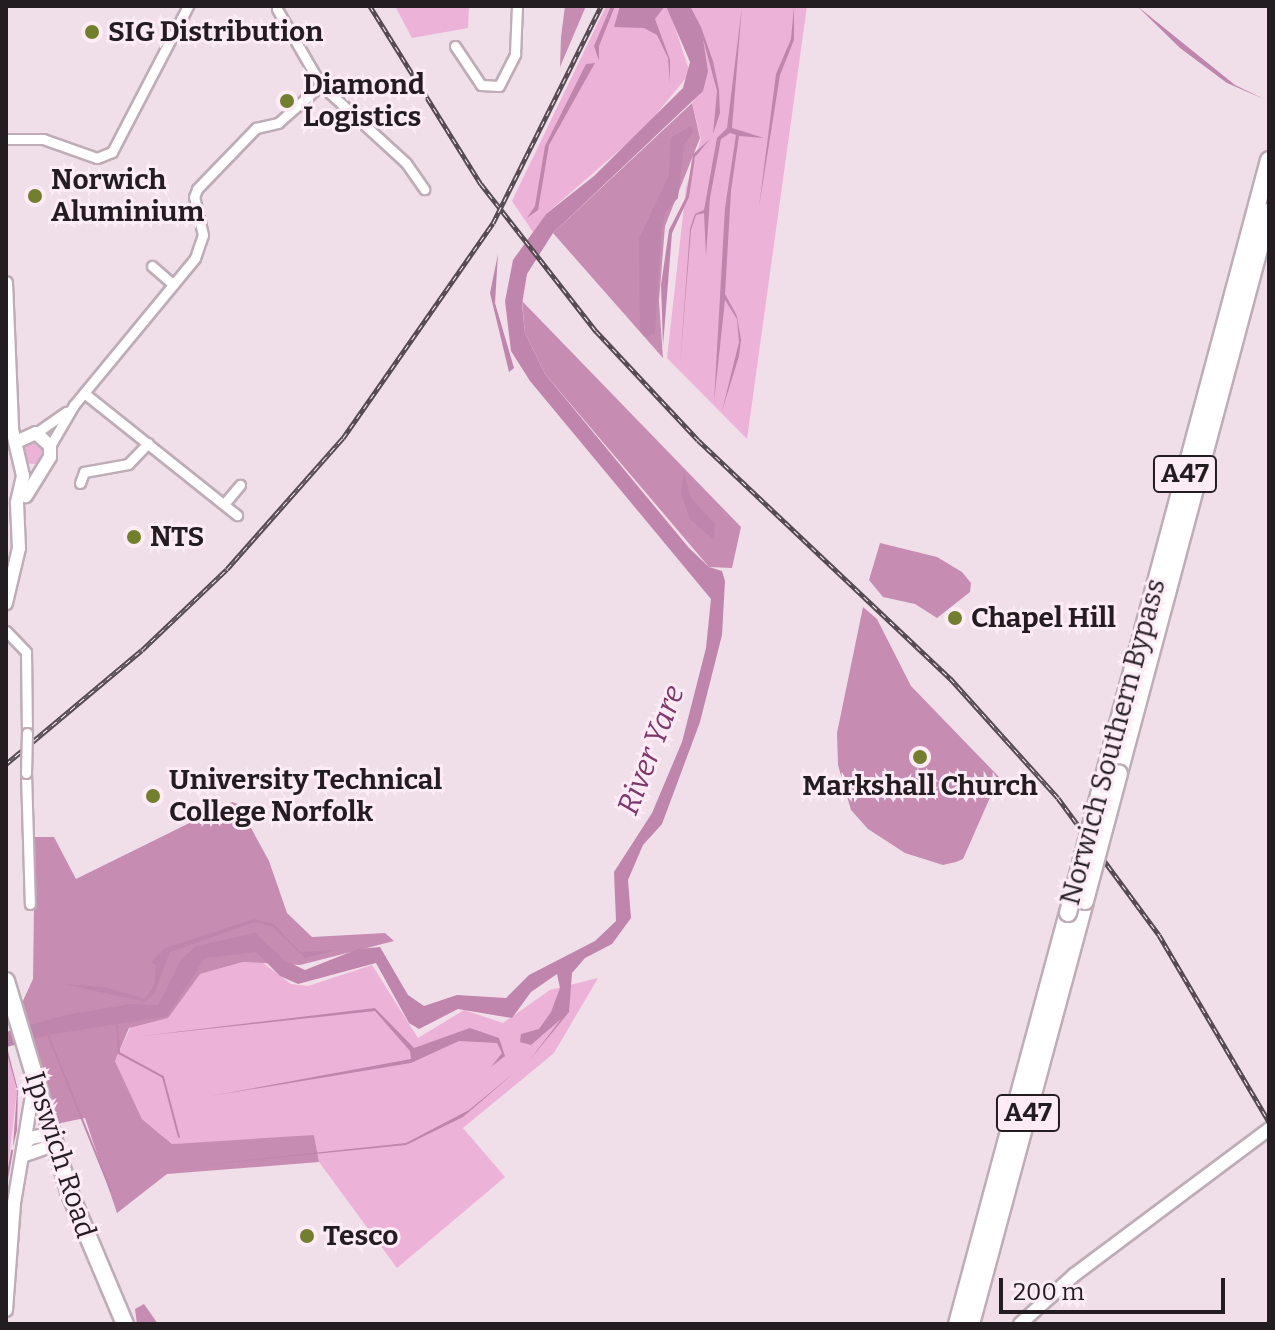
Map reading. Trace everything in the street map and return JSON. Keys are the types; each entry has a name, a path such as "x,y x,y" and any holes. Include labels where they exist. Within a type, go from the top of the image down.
{"highway":[{"name":"Norwich Southern Bypass","path":"957,1324 1269,160"},
{"name":"Norwich Southern Bypass","path":"971,1324 1269,212"},
{"name":"Ipswich Road","path":"6,981 52,1139 84,1234 125,1324"}],"street":[{"path":"6,139 43,139 97,158 112,152 188,6"},
{"path":"456,54 481,85 499,86 515,54 517,6"},
{"path":"277,9 321,85 406,163 424,189"},
{"path":"19,516 32,479 42,468 50,446 74,405 195,258 203,235 194,197 197,189 256,128 278,123 321,85"},
{"path":"152,266 173,284"},
{"path":"6,283 16,442 14,454 20,465 15,574 6,603"},
{"path":"11,383 32,433 50,446"},
{"path":"84,393 237,515"},
{"path":"16,442 74,405"},
{"path":"80,483 84,472 128,464 148,443"},
{"path":"20,465 42,468"},
{"path":"224,504 240,485"},
{"path":"6,631 26,652 30,904"},
{"path":"6,1310 34,1079"},
{"path":"1020,1324 1074,1275 1264,1133"},
{"path":"23,1151 52,1139"}],"shaded area":[{"path":"395,6 469,6 468,28 412,38"},
{"path":"565,6 586,6 560,67 561,37"},
{"path":"606,6 668,6 690,73 645,128 546,214 533,232 512,201"},
{"path":"611,6 615,6 599,46 599,61 594,46"},
{"path":"620,6 665,6 655,19 670,60 670,83 668,58 657,35 644,28 614,27"},
{"path":"666,6 690,6 701,27 719,90 720,113 713,134 717,91 703,39 708,71 703,91 553,233 527,274 522,304 525,333 545,374 689,548 709,567 722,571 725,581 722,635 700,722 662,824 643,845 628,880 631,918 612,944 585,958 572,973 569,1012 529,1061 561,1019 531,1045 520,1042 521,1034 539,1029 551,1012 560,988 557,974 531,992 512,1018 458,1009 419,1029 409,1023 376,963 298,984 280,976 256,952 205,958 167,1016 48,1035 7,1047 18,1090 17,1130 13,1147 17,1090 6,1050 6,1032 65,1015 131,1004 158,1005 181,960 196,946 255,933 284,960 305,970 358,949 380,947 408,995 424,1006 457,995 506,998 529,975 595,941 616,921 614,872 652,813 682,742 706,648 711,599 530,381 511,351 505,301 513,260 546,214 594,176 683,88 690,62"},
{"path":"689,6 807,6 747,439 667,358 686,188 701,139 692,103 696,96"},
{"path":"742,6 732,128 764,138 739,136 731,191 725,294 737,316 741,340 722,411 739,342 737,319 725,300 714,402 725,208 736,135 730,133 721,139 710,198 697,387 706,256 704,213 696,215 691,230 680,365 690,229 695,214 704,210 717,138 727,128"},
{"path":"794,6 794,40 780,75 759,207 776,74 791,39"},
{"path":"1137,6 1235,85 1266,100 1227,83 1180,48"},
{"path":"595,63 549,145 538,210 527,218 535,206 545,146 586,64"},
{"path":"692,103 700,138 665,226 659,301 663,358 553,233"},
{"path":"690,126 694,131 684,144 678,198 665,213 661,235 655,333 645,337 640,331 639,239 669,175 671,138"},
{"path":"710,139 695,157 689,197 672,233 663,346 661,285 669,230 686,197 693,154"},
{"path":"498,254 495,303 514,368 509,372 490,293"},
{"path":"522,301 741,527 732,568 709,567 545,374 525,333"},
{"path":"33,440 44,447 45,452 38,463 33,464 22,457 21,452 28,441"},
{"path":"684,473 691,498 715,524 714,540 690,519 681,493"},
{"path":"880,543 937,557 962,572 971,583 970,592 937,618 915,604 883,597 869,580"},
{"path":"863,607 877,619 911,686 999,777 963,859 956,862 943,865 905,853 868,829 851,810 838,765 837,733"},
{"path":"232,802 238,804 269,861 287,913 312,937 385,933 394,941 300,965 243,962 200,974 168,1018 129,1028 115,1061 142,1119 172,1144 314,1135 319,1162 167,1174 117,1213 85,1118 56,1124 22,1003 33,979 35,837 54,837 76,879"},
{"path":"254,919 274,924 300,952 337,950 305,958 271,926 255,922 170,952 154,994 146,1002 63,984 104,987 145,999 154,986 156,966 151,962 165,948"},
{"path":"243,962 263,963 291,984 308,986 372,965 418,1038 464,1010 503,1023 550,990 598,978 554,1053 463,1128 505,1177 397,1268 319,1162 314,1136 172,1144 142,1119 115,1061 130,1028 200,974"},
{"path":"375,1008 414,1048 470,1028 499,1038 505,1056 491,1067 502,1053 497,1043 459,1041 411,1063 211,1096 411,1059 410,1051 375,1011 142,1036"},
{"path":"6,1050 17,1090 6,1185"},
{"path":"514,1073 463,1117 406,1145 192,1166 406,1143 469,1110"},
{"path":"144,1304 158,1324 137,1324 135,1309"}],"waterway":[{"path":"117,1025 119,1053 163,1077 179,1137"},
{"path":"48,1035 111,1191"},
{"path":"6,1185 12,1151"}],"railway":[{"path":"370,6 481,184 596,331 698,440 950,678 1058,798 1159,935 1269,1122"},
{"path":"6,764 142,650 227,569 343,438 493,223 601,6"}],"place":[{"name":"SIG Distribution","path":"92,32"},
{"name":"Diamond Logistics","path":"287,101"},
{"name":"Norwich Aluminium","path":"35,196"},
{"name":"NTS","path":"134,537"},
{"name":"Chapel Hill","path":"955,618"},
{"name":"Markshall Church","path":"920,757"},
{"name":"University Technical College Norfolk","path":"153,796"},
{"name":"Tesco","path":"307,1236"}],"water label":[{"name":"River Yare","path":"651,750"}]}
